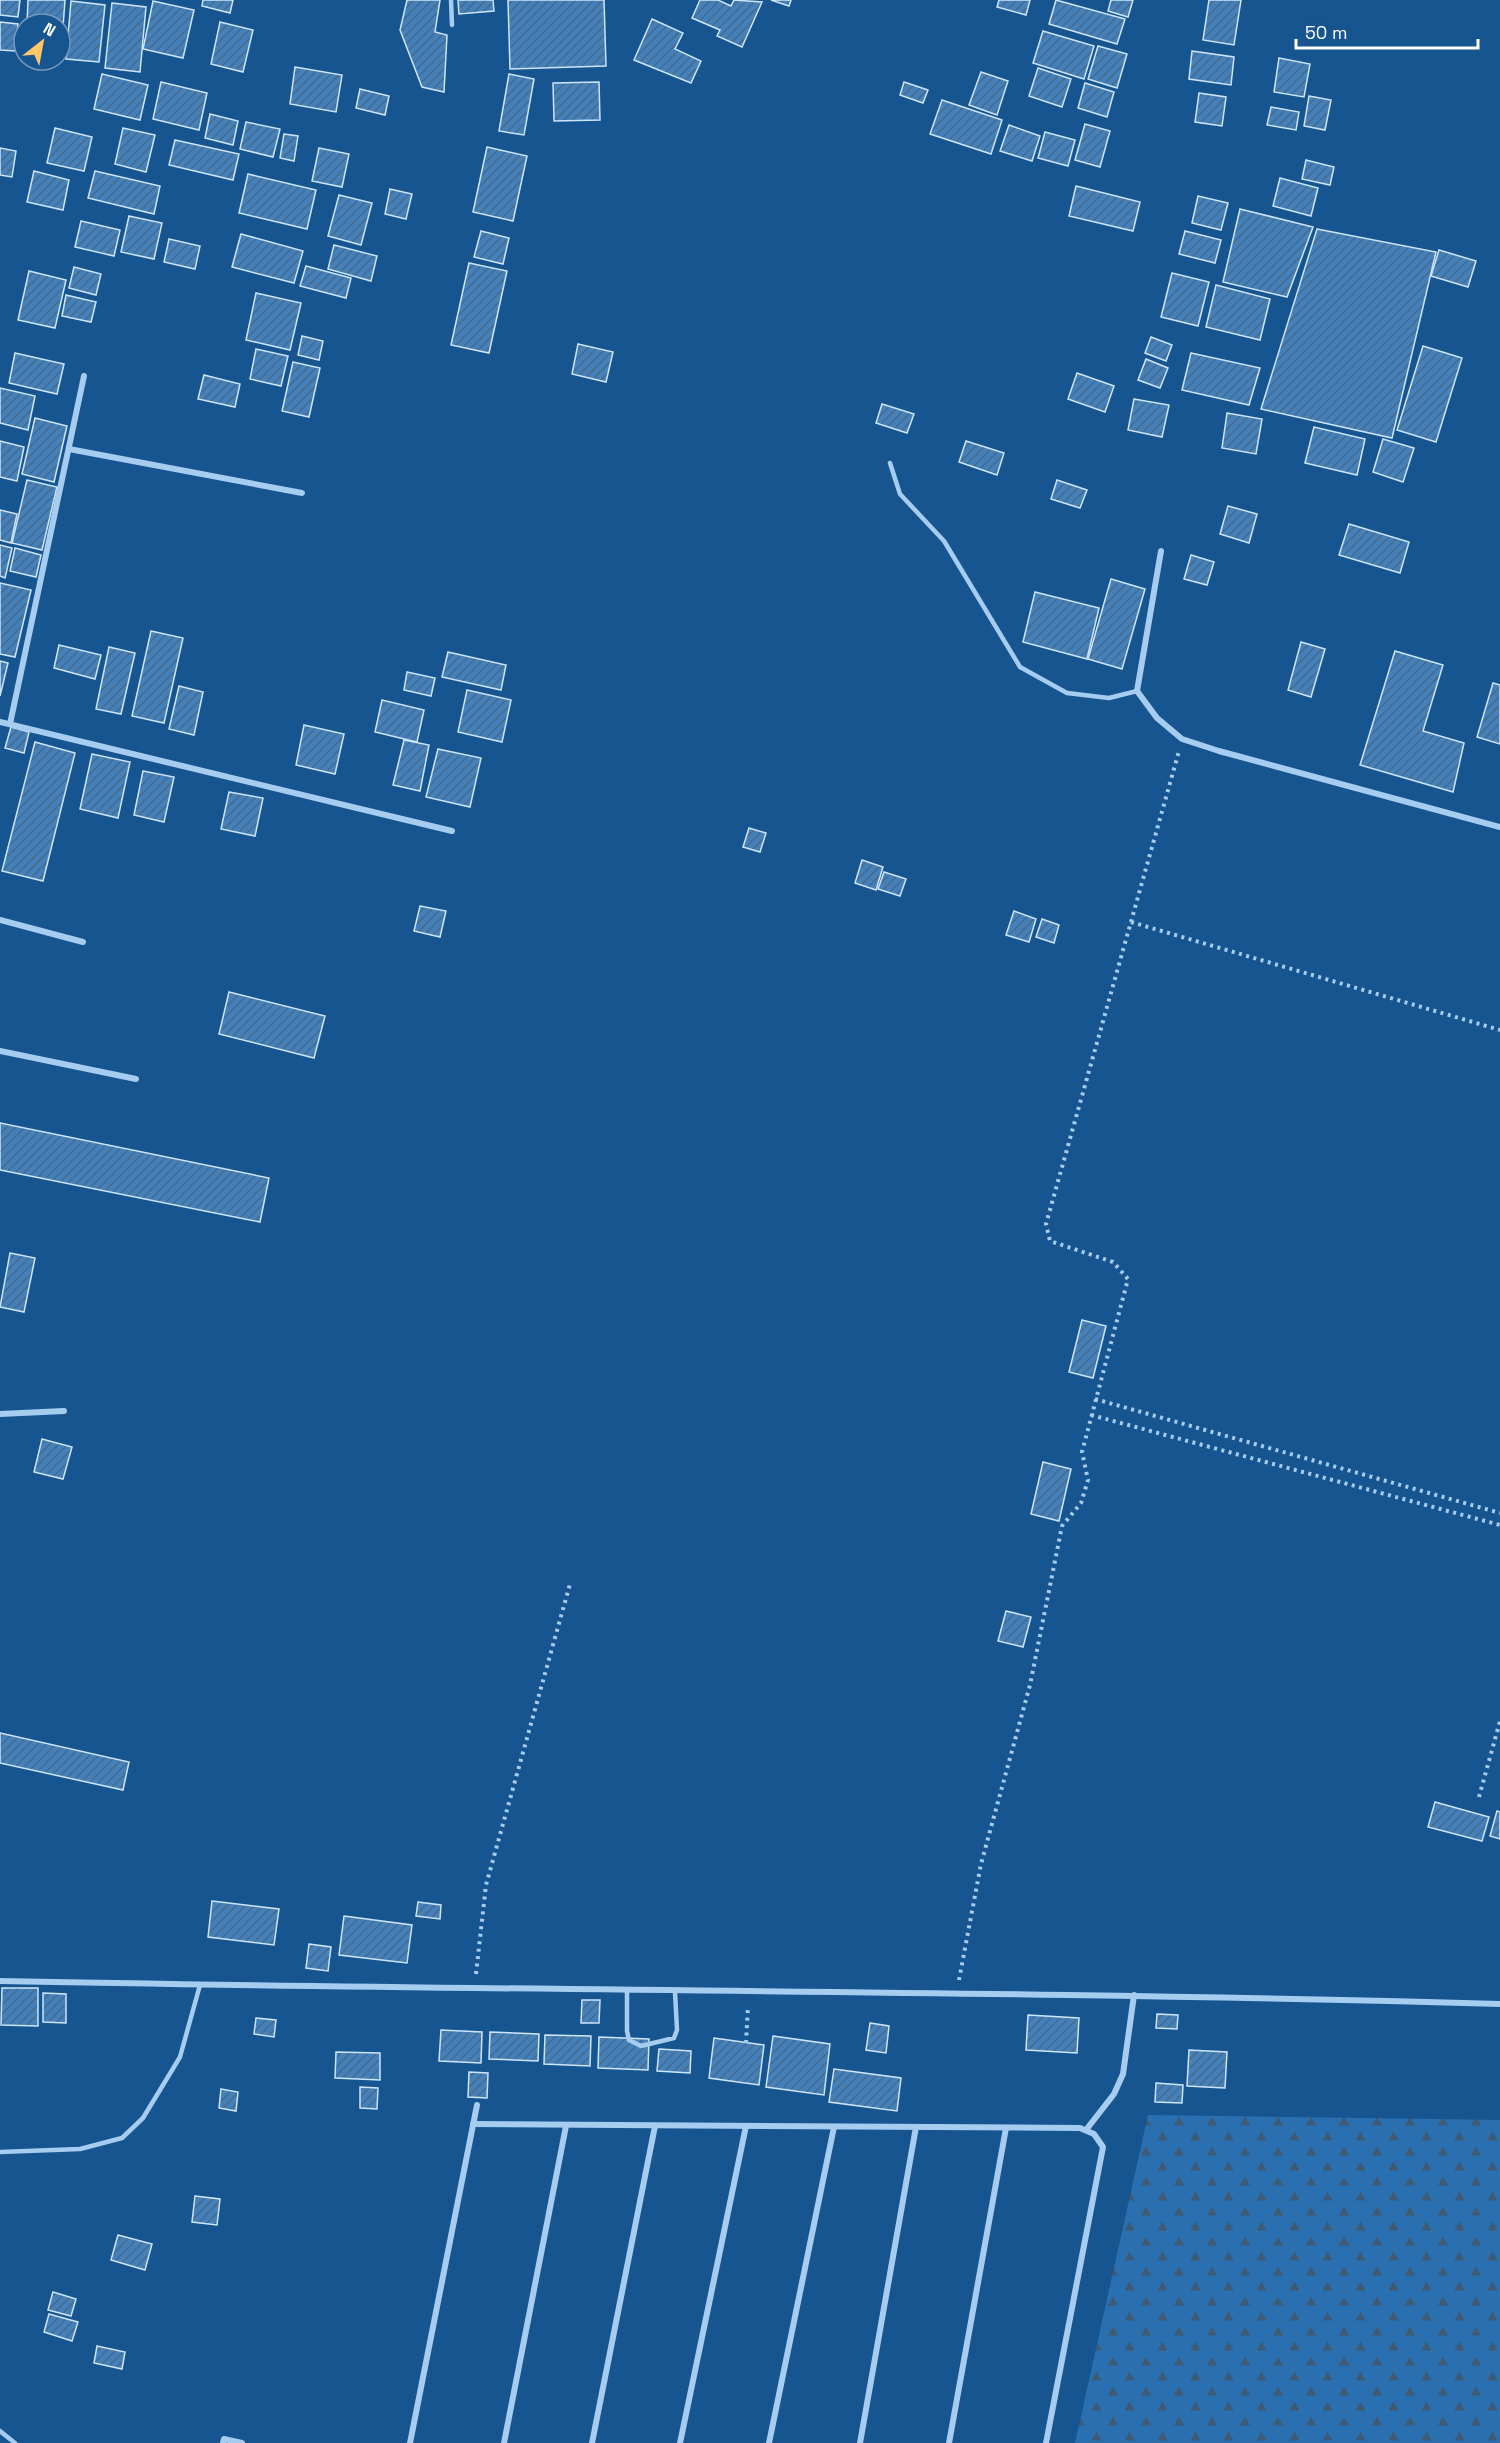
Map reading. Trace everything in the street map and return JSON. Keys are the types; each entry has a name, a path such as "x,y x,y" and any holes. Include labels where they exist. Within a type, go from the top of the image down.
{"street":[{"path":"10,724 84,376"},
{"path":"69,449 302,493"},
{"path":"1161,551 1137,691 1157,718 1182,739 1219,752 1500,827"},
{"path":"0,722 452,831"},
{"path":"0,920 83,942"},
{"path":"0,1051 136,1078"},
{"path":"0,1414 64,1412"},
{"path":"0,1981 627,1992 956,1996 1134,1995 1500,2004"},
{"path":"1086,2130 1114,2094 1123,2074 1134,1995"},
{"path":"410,2443 477,2105"},
{"path":"473,2124 1080,2128 1094,2134 1103,2147 1046,2443"},
{"path":"504,2443 566,2126"},
{"path":"592,2443 655,2126"},
{"path":"680,2443 746,2127"},
{"path":"769,2443 834,2127"},
{"path":"860,2443 916,2127"},
{"path":"949,2443 1006,2128"},
{"path":"223,2443 224,2439 242,2443"}],"lane":[{"path":"451,0 452,25"},
{"path":"890,463 900,494 944,540 1020,668 1067,693 1108,698 1137,691"},
{"path":"0,2152 80,2149 122,2138 143,2118 180,2057 200,1985"},
{"path":"627,1992 629,2040 641,2046 674,2038 677,2030 675,1992"},
{"path":"0,2431 15,2443"}],"path":[{"path":"956,1996 981,1864 1030,1685 1062,1526 1081,1503 1088,1480 1082,1452 1128,1279 1113,1262 1050,1241 1046,1224 1182,739"},
{"path":"1131,922 1500,1030"},
{"path":"1095,1399 1500,1513"},
{"path":"1091,1415 1500,1525"},
{"path":"475,1990 486,1885 570,1584"},
{"path":"1479,1797 1500,1721"},
{"path":"746,2043 749,1993"}],"green space":[{"path":"1148,2115 1500,2120 1500,2443 1075,2443"}],"building":[{"path":"0,0 20,0 19,12 12,12 12,16 0,15"},
{"path":"28,0 65,0 64,12 28,12"},
{"path":"203,0 233,0 230,13 202,6"},
{"path":"407,0 440,0 435,32 447,35 444,92 422,87 400,30"},
{"path":"458,0 493,0 494,11 459,14"},
{"path":"508,0 604,0 606,66 510,69"},
{"path":"700,0 718,0 731,6 734,0 762,2 742,47 717,36 720,30 692,18"},
{"path":"771,0 791,0 789,6"},
{"path":"999,0 1030,0 1026,15 997,7"},
{"path":"1056,0 1125,19 1117,44 1049,24"},
{"path":"1111,0 1133,0 1128,17 1108,11"},
{"path":"1209,0 1241,0 1234,45 1203,40"},
{"path":"71,1 105,5 99,62 72,60 72,12 70,12"},
{"path":"153,1 194,10 183,58 143,49"},
{"path":"112,3 146,7 140,72 105,68"},
{"path":"652,19 683,33 675,49 701,61 691,83 634,60"},
{"path":"0,22 12,23 12,51 0,50"},
{"path":"220,22 253,30 243,72 211,64"},
{"path":"1043,31 1094,46 1084,79 1033,63"},
{"path":"1098,46 1127,54 1117,88 1088,79"},
{"path":"1192,51 1234,57 1231,85 1189,79"},
{"path":"1279,58 1310,64 1304,97 1274,92"},
{"path":"295,67 342,75 336,112 290,104"},
{"path":"1038,68 1071,79 1062,107 1029,96"},
{"path":"981,72 1008,81 997,115 969,105"},
{"path":"102,74 148,85 140,120 94,109"},
{"path":"509,74 534,79 524,135 499,131"},
{"path":"161,82 207,93 199,130 153,119"},
{"path":"599,82 600,120 554,121 553,83"},
{"path":"904,82 928,90 923,103 900,95"},
{"path":"1085,83 1114,92 1107,117 1078,108"},
{"path":"360,89 389,96 385,115 356,108"},
{"path":"1199,93 1226,97 1222,126 1195,122"},
{"path":"1309,96 1331,100 1325,130 1304,126"},
{"path":"942,100 1002,120 991,154 930,134"},
{"path":"1271,107 1299,112 1296,130 1267,125"},
{"path":"210,114 238,121 233,145 205,138"},
{"path":"246,122 280,129 273,157 240,149"},
{"path":"1085,124 1110,131 1100,167 1075,160"},
{"path":"1009,125 1040,136 1032,161 1000,151"},
{"path":"55,128 92,137 84,171 47,163"},
{"path":"123,128 155,135 146,172 115,164"},
{"path":"1045,132 1075,140 1068,166 1038,158"},
{"path":"284,134 298,136 294,161 280,158"},
{"path":"175,140 239,154 233,180 169,165"},
{"path":"487,147 527,156 513,221 473,212"},
{"path":"0,148 16,151 12,177 0,175"},
{"path":"319,148 349,154 342,187 312,181"},
{"path":"1306,160 1334,167 1330,185 1302,179"},
{"path":"34,171 69,180 63,210 27,202"},
{"path":"95,171 160,186 154,214 88,198"},
{"path":"248,174 316,190 307,229 239,213"},
{"path":"1280,178 1318,188 1311,216 1273,206"},
{"path":"1076,186 1140,202 1133,231 1069,216"},
{"path":"390,189 412,194 406,219 385,214"},
{"path":"339,195 372,203 361,245 328,236"},
{"path":"1198,196 1228,203 1221,230 1192,223"},
{"path":"1240,209 1313,227 1287,297 1223,282"},
{"path":"129,216 162,223 154,259 121,252"},
{"path":"81,221 120,230 114,256 75,247"},
{"path":"1317,229 1436,252 1392,438 1261,409"},
{"path":"481,231 509,238 503,264 474,257"},
{"path":"1185,231 1221,240 1215,263 1179,254"},
{"path":"241,234 303,251 294,283 232,267"},
{"path":"169,239 200,246 195,269 164,262"},
{"path":"334,245 377,256 371,281 328,269"},
{"path":"1439,250 1476,261 1468,287 1431,276"},
{"path":"469,263 507,271 489,353 451,345"},
{"path":"306,266 351,278 346,298 300,286"},
{"path":"74,267 101,274 96,295 69,288"},
{"path":"29,271 66,280 55,328 18,320"},
{"path":"1172,273 1209,282 1198,326 1161,317"},
{"path":"1216,285 1270,299 1260,340 1206,327"},
{"path":"256,293 301,303 290,350 246,340"},
{"path":"66,295 96,302 91,322 62,316"},
{"path":"302,336 323,341 319,360 298,355"},
{"path":"1151,337 1172,345 1166,361 1145,353"},
{"path":"578,344 613,352 606,382 572,374"},
{"path":"1423,346 1462,358 1436,442 1397,430"},
{"path":"256,349 288,356 281,386 250,379"},
{"path":"15,353 64,364 57,394 9,383"},
{"path":"1191,353 1260,368 1249,405 1182,390"},
{"path":"1146,359 1168,368 1160,388 1138,380"},
{"path":"293,362 320,368 309,417 282,411"},
{"path":"1077,373 1114,386 1105,412 1068,399"},
{"path":"204,375 240,384 235,407 198,399"},
{"path":"0,388 35,396 28,430 0,423"},
{"path":"1134,399 1169,405 1162,437 1128,430"},
{"path":"882,404 914,414 907,433 876,423"},
{"path":"1227,413 1262,419 1256,454 1222,448"},
{"path":"35,418 67,426 54,482 22,474"},
{"path":"1314,427 1365,439 1357,475 1305,463"},
{"path":"1383,439 1414,448 1403,482 1373,472"},
{"path":"0,441 24,447 17,481 0,477"},
{"path":"966,441 1004,453 997,475 959,462"},
{"path":"27,480 57,487 42,550 12,543"},
{"path":"1057,480 1087,490 1080,508 1051,499"},
{"path":"1228,506 1257,514 1249,543 1220,534"},
{"path":"0,510 17,514 11,543 0,540"},
{"path":"1349,524 1409,542 1400,573 1339,555"},
{"path":"0,545 12,548 5,578 0,576"},
{"path":"15,548 41,555 36,577 10,571"},
{"path":"1191,555 1214,562 1207,585 1184,579"},
{"path":"1111,579 1145,589 1122,669 1088,659"},
{"path":"0,583 31,590 15,657 0,654"},
{"path":"1035,592 1099,608 1087,659 1023,642"},
{"path":"151,631 183,638 164,723 132,716"},
{"path":"1301,642 1325,649 1311,697 1288,690"},
{"path":"59,645 101,655 95,679 54,668"},
{"path":"109,647 135,653 121,714 96,709"},
{"path":"1395,651 1443,665 1423,731 1464,743 1453,792 1360,765"},
{"path":"448,652 506,665 501,690 442,677"},
{"path":"0,661 8,663 0,696"},
{"path":"407,672 435,678 431,696 404,690"},
{"path":"1493,683 1500,685 1500,744 1477,737"},
{"path":"179,686 203,692 194,735 169,729"},
{"path":"467,690 511,700 502,742 458,732"},
{"path":"382,700 424,710 417,742 375,732"},
{"path":"304,725 344,734 335,774 296,765"},
{"path":"11,727 29,732 24,753 5,748"},
{"path":"404,740 429,745 420,791 393,785"},
{"path":"35,742 75,753 43,881 2,871"},
{"path":"438,749 481,758 470,807 426,797"},
{"path":"92,754 130,762 118,818 80,809"},
{"path":"143,771 174,777 164,822 134,815"},
{"path":"229,792 263,798 255,836 221,829"},
{"path":"749,828 766,833 760,852 743,847"},
{"path":"862,860 883,867 876,890 855,883"},
{"path":"884,872 906,879 900,896 878,889"},
{"path":"420,906 446,911 440,937 414,931"},
{"path":"1014,911 1036,919 1029,942 1006,935"},
{"path":"1042,919 1059,925 1054,943 1036,937"},
{"path":"229,992 325,1016 314,1058 219,1034"},
{"path":"0,1123 269,1178 260,1222 0,1170"},
{"path":"10,1253 35,1258 24,1312 0,1307"},
{"path":"1082,1320 1106,1326 1093,1378 1069,1372"},
{"path":"42,1439 72,1447 63,1479 34,1472"},
{"path":"1043,1462 1071,1469 1059,1521 1031,1514"},
{"path":"1006,1611 1031,1617 1023,1647 998,1641"},
{"path":"0,1733 129,1762 123,1790 0,1763"},
{"path":"1435,1802 1489,1817 1482,1841 1428,1827"},
{"path":"1497,1811 1500,1812 1500,1839 1490,1836"},
{"path":"212,1901 279,1909 274,1945 208,1937"},
{"path":"418,1902 441,1905 440,1919 416,1916"},
{"path":"344,1916 412,1925 407,1963 339,1955"},
{"path":"309,1944 331,1947 328,1971 306,1968"},
{"path":"2,1988 38,1988 38,2026 1,2025"},
{"path":"43,1993 66,1994 66,2023 43,2022"},
{"path":"582,2000 600,2000 599,2023 581,2023"},
{"path":"1157,2014 1178,2015 1177,2029 1156,2028"},
{"path":"1028,2015 1079,2018 1077,2053 1026,2050"},
{"path":"256,2018 276,2020 274,2037 254,2034"},
{"path":"870,2023 889,2026 886,2053 866,2050"},
{"path":"441,2030 482,2032 481,2063 439,2061"},
{"path":"490,2032 539,2034 538,2061 489,2059"},
{"path":"545,2035 591,2036 590,2066 544,2064"},
{"path":"773,2036 830,2044 824,2095 766,2087"},
{"path":"599,2037 649,2039 648,2070 598,2068"},
{"path":"714,2038 764,2045 759,2085 709,2078"},
{"path":"659,2049 691,2051 690,2073 657,2071"},
{"path":"1189,2050 1227,2052 1225,2088 1187,2086"},
{"path":"336,2052 380,2053 380,2080 335,2078"},
{"path":"834,2069 901,2078 897,2111 829,2102"},
{"path":"469,2072 488,2073 487,2098 468,2097"},
{"path":"1156,2083 1183,2085 1182,2103 1155,2102"},
{"path":"360,2087 378,2088 377,2109 360,2108"},
{"path":"221,2089 238,2092 236,2111 219,2108"},
{"path":"195,2196 220,2199 217,2225 192,2222"},
{"path":"118,2235 152,2244 145,2270 111,2260"},
{"path":"53,2292 76,2299 71,2316 48,2310"},
{"path":"49,2314 78,2322 72,2341 44,2332"},
{"path":"97,2346 125,2352 122,2369 94,2363"}]}
